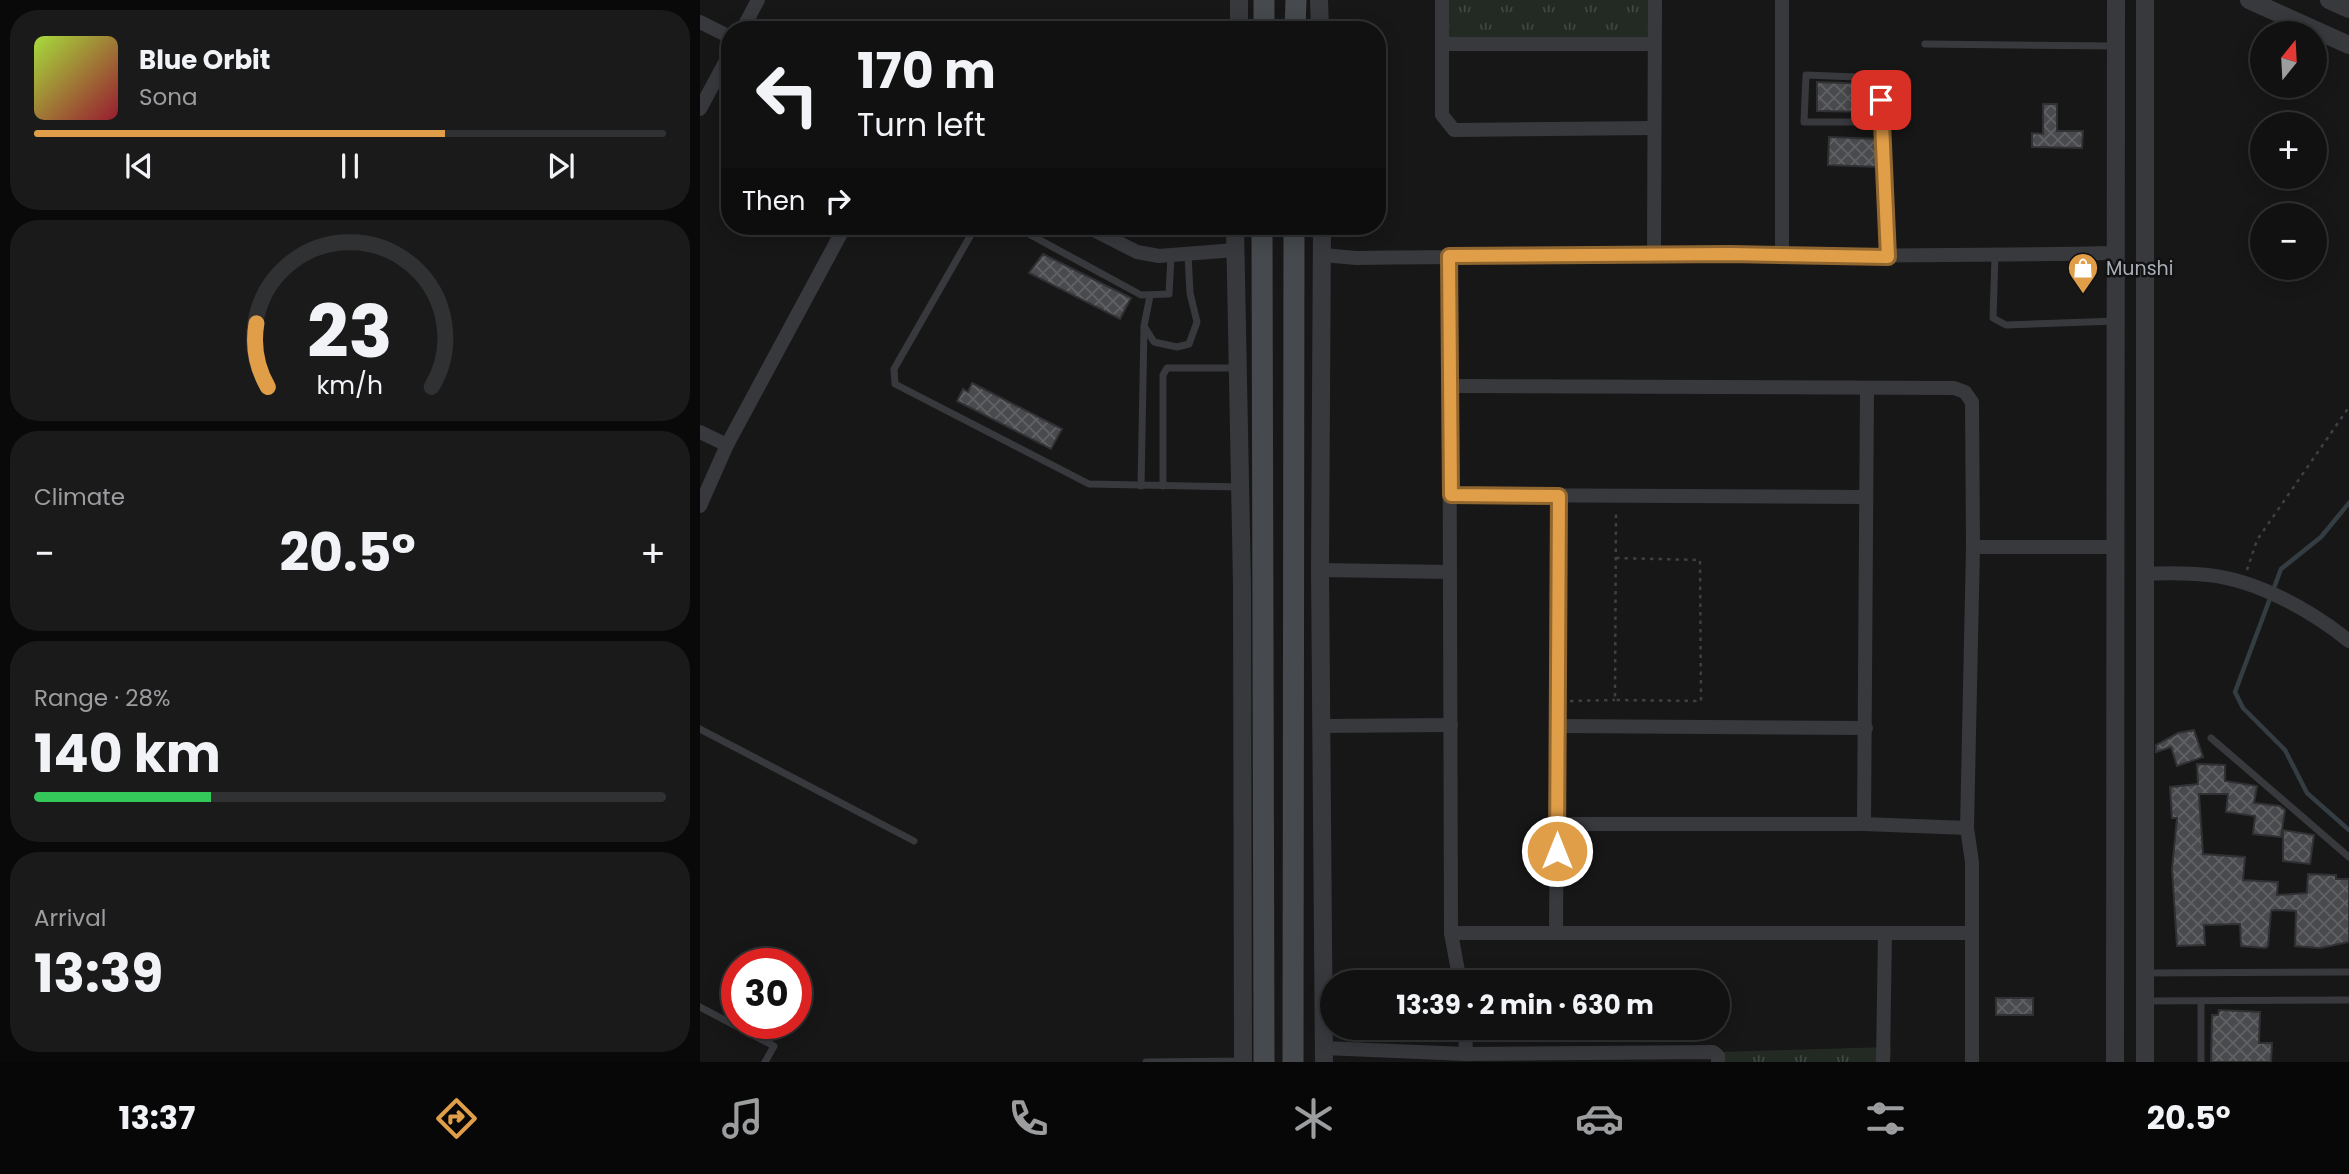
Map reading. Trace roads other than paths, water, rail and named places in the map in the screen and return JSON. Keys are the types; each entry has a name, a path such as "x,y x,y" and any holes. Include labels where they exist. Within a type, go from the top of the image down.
{"main road":[{"path":"1264,0 1264,21"},
{"path":"1295,21 1296,0"},
{"path":"1250,1062 1262,235"},
{"path":"1293,1062 1294,235"}],"street":[{"path":"747,21 758,0"},
{"path":"1239,0 1239,21"},
{"path":"1320,0 1320,21"},
{"path":"1442,0 1442,115 1454,130 1653,128"},
{"path":"1654,255 1655,0"},
{"path":"1782,0 1782,257"},
{"path":"2115,1062 2116,0"},
{"path":"2145,0 2145,1062"},
{"path":"2249,0 2349,45"},
{"path":"2329,0 2349,9"},
{"path":"700,22 721,32"},
{"path":"1442,44 1653,44"},
{"path":"700,109 721,70"},
{"path":"700,506 727,445 840,235"},
{"path":"1104,235 1137,252 1171,256 1235,250"},
{"path":"1235,235 1250,1062"},
{"path":"1322,235 1320,570 1324,1055 1713,1052 1718,1056 1718,1062"},
{"path":"1323,255 1356,258 1654,255 1888,257 2116,253"},
{"path":"1449,256 1451,933 1458,970"},
{"path":"1450,386 1954,388 1965,392 1972,402 1973,547 1967,828 1972,862 1972,1062"},
{"path":"1864,824 1864,497 1867,389"},
{"path":"700,432 727,445"},
{"path":"1451,495 1864,497"},
{"path":"1556,932 1559,496"},
{"path":"1973,547 2115,547"},
{"path":"1320,570 1450,572"},
{"path":"2143,574 2210,575 2244,584 2284,600 2349,642"},
{"path":"2115,631 2143,631"},
{"path":"1321,726 1451,725"},
{"path":"1558,726 1866,728"},
{"path":"1558,824 1864,824 1967,828"},
{"path":"1451,933 1970,933"},
{"path":"1883,1062 1885,933"},
{"path":"1465,1040 1466,1055"}],"lane":[{"path":"1926,44 2116,46"},
{"path":"1882,122 1804,122 1806,75 1881,78 1888,257"},
{"path":"971,235 894,369 895,384 1077,480 1102,486 1240,487"},
{"path":"1030,235 1140,295 1169,295 1171,256"},
{"path":"1144,326 1154,342 1177,347 1189,344 1198,322 1190,293 1188,255"},
{"path":"1995,256 1993,318 1998,323 2116,321"},
{"path":"1141,486 1144,326 1150,296"},
{"path":"1163,486 1163,375 1167,368 1237,368"},
{"path":"700,729 914,841"},
{"path":"2211,738 2349,857"},
{"path":"2145,973 2349,972"},
{"path":"2146,1001 2349,1000"},
{"path":"2201,1001 2201,1062"},
{"path":"700,1007 774,1046 765,1062"},
{"path":"1146,1062 1250,1062"}],"waterway":[{"path":"2349,503 2321,537 2281,569 2235,692 2243,708 2285,750 2307,793 2349,830"}],"place":[{"name":"Munshi","path":"2083,295"}]}
